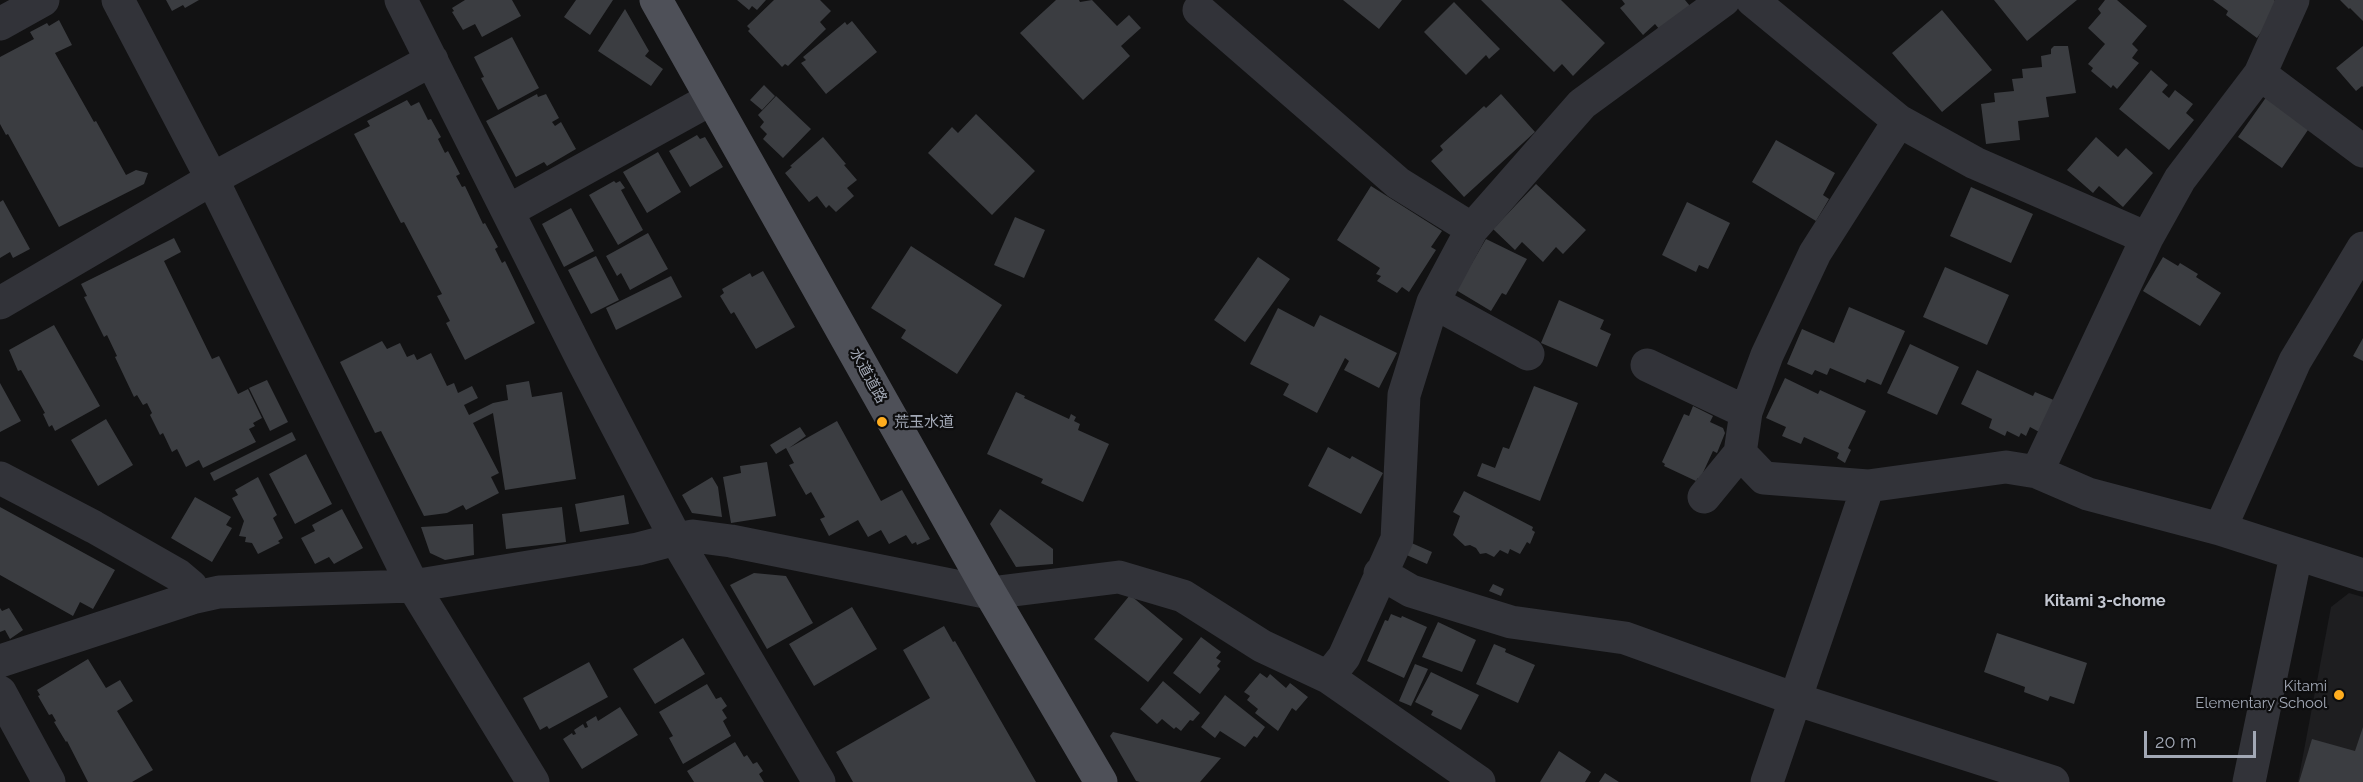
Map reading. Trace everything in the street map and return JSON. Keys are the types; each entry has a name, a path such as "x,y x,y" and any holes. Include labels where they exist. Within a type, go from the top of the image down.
{"main road":[{"name":"水道道路","path":"656,0 990,593 1101,782"}],"street":[{"path":"0,24 43,0"},
{"path":"118,0 212,178 412,586 533,782"},
{"path":"401,0 584,363 676,539 819,782"},
{"path":"1328,677 1344,657 1397,539 1404,395 1433,302 1472,229 1582,104 1724,0"},
{"path":"1752,0 1899,121 1975,163 2147,238"},
{"path":"2037,472 2147,238 2180,179 2260,74 2293,0"},
{"path":"1201,3 1398,183 1472,229"},
{"path":"0,303 212,178 432,60"},
{"path":"2260,74 2363,151"},
{"path":"508,210 711,99"},
{"path":"1704,497 1740,453 1746,412 1767,355 1815,253 1899,121"},
{"path":"2220,530 2295,361 2363,248"},
{"path":"1433,302 1528,354"},
{"path":"1647,365 1746,412"},
{"path":"1740,453 1764,478 1868,486 2006,466 2037,472 2088,494 2220,530 2363,575"},
{"path":"0,478 94,527 178,575 191,586 192,598"},
{"path":"1767,782 1868,486"},
{"path":"0,661 192,598 219,592 412,586 638,549 693,536 731,541 990,593 1119,577 1183,596 1262,646 1328,677 1479,782"},
{"path":"2249,782 2296,555"},
{"path":"1380,573 1411,591 1511,622 1624,638 1794,699 2053,782"},
{"path":"0,692 49,782"}],"shaded area":[{"name":"Kitami Elementary School","path":"2349,593 2363,597 2363,782 2298,782 2331,607"}],"building":[{"path":"166,0 199,0 185,8 183,5 172,11"},
{"path":"465,0 512,0 521,16 482,37 475,24 463,30 452,12 454,11 452,8"},
{"path":"576,0 613,0 590,35 564,17"},
{"path":"737,0 766,0 757,10 752,6 749,10"},
{"path":"774,0 820,0 831,11 820,22 826,29 788,66 785,64 782,67 748,31 750,29 747,26"},
{"path":"1056,0 1079,0 1080,2 1092,0 1117,26 1129,15 1141,28 1121,46 1130,56 1083,100 1020,33"},
{"path":"1343,0 1402,0 1379,29"},
{"path":"1481,0 1561,0 1605,43 1573,76 1562,64 1554,72"},
{"path":"1622,0 1685,0 1690,6 1660,30 1655,24 1643,35 1620,8 1625,4"},
{"path":"1994,0 2077,0 2027,41"},
{"path":"2105,0 2117,0 2147,26 2132,44 2138,50 2132,58 2139,63 2117,89 2113,85 2111,88 2091,71 2093,68 2088,64 2105,44 2088,28 2101,13 2098,9"},
{"path":"2213,0 2274,0 2281,5 2257,38 2226,15 2228,11"},
{"path":"2340,0 2363,0 2363,21 2350,8"},
{"path":"1454,2 1500,49 1489,59 1486,55 1466,75 1424,32"},
{"path":"625,9 649,51 645,56 663,69 651,86 598,51"},
{"path":"1942,10 1992,70 1942,112 1892,53"},
{"path":"59,20 72,45 55,53 94,122 96,121 126,175 136,170 148,173 144,184 59,227 8,134 6,135 0,124 0,57 34,39 30,32 47,23 49,26"},
{"path":"852,21 877,52 826,94 801,63 806,60 803,57 845,22 847,25"},
{"path":"512,37 539,88 498,110 481,78 484,77 474,57"},
{"path":"2054,46 2068,46 2076,93 2046,97 2049,117 2018,121 2020,140 1986,144 1981,104 1995,102 1994,93 2014,91 2012,79 2023,78 2022,69 2042,67 2041,56 2051,54"},
{"path":"2363,46 2363,87 2356,91 2336,68"},
{"path":"2151,70 2168,85 2162,92 2169,98 2175,90 2193,104 2186,113 2194,120 2169,150 2119,109"},
{"path":"764,85 775,96 762,110 750,100"},
{"path":"537,94 538,97 546,94 559,118 552,122 555,126 561,122 576,149 547,166 544,162 516,177 486,121"},
{"path":"1501,94 1535,132 1464,197 1431,161 1443,150 1440,146 1484,106 1486,108"},
{"path":"776,96 811,129 783,158 763,139 767,134 760,127 764,122 758,115"},
{"path":"2267,96 2310,127 2282,168 2238,137"},
{"path":"407,100 411,106 419,102 428,120 431,119 441,137 438,139 445,153 448,151 460,174 456,176 462,187 465,186 483,224 485,223 498,247 495,249 502,263 505,261 535,323 465,360 446,323 450,321 437,296 442,294 354,134 370,126 367,121"},
{"path":"976,114 1035,171 992,215 928,153 952,127 958,133"},
{"path":"697,135 700,139 705,137 723,167 690,187 669,151"},
{"path":"823,137 857,180 847,188 854,196 836,212 829,205 826,208 817,196 809,202 785,173"},
{"path":"2096,137 2118,157 2126,148 2153,173 2123,207 2099,186 2093,193 2067,170"},
{"path":"1776,140 1835,173 1823,195 1829,199 1816,221 1752,182"},
{"path":"658,152 681,192 647,213 623,172"},
{"path":"614,181 616,183 620,181 625,188 621,190 643,230 618,245 589,195"},
{"path":"1536,184 1586,230 1563,254 1556,247 1543,262 1522,242 1515,250 1493,229"},
{"path":"1371,186 1442,231 1431,247 1436,250 1409,292 1402,287 1397,293 1377,281 1381,276 1376,274 1380,268 1337,240"},
{"path":"1971,187 2033,214 2011,263 1950,236"},
{"path":"3,200 30,249 13,258 10,252 0,258 0,202"},
{"path":"1687,202 1730,223 1708,269 1699,265 1696,272 1662,255"},
{"path":"571,208 594,251 564,267 542,224"},
{"path":"1015,217 1045,230 1024,278 994,265"},
{"path":"648,233 668,269 630,290 621,273 617,276 606,256"},
{"path":"174,238 181,252 164,261 212,359 219,356 238,394 248,389 262,418 253,423 255,426 249,429 256,442 203,468 199,460 186,467 177,449 172,452 163,433 160,435 147,403 143,405 137,395 134,397 107,335 104,337 84,297 87,296 81,284"},
{"path":"1486,239 1527,259 1506,295 1502,293 1491,311 1456,290"},
{"path":"911,246 1002,305 957,374 901,338 906,330 871,308"},
{"path":"596,256 619,300 591,314 568,270"},
{"path":"1258,257 1290,279 1245,342 1214,320"},
{"path":"2163,257 2178,266 2180,263 2198,274 2196,277 2221,293 2200,326 2143,291"},
{"path":"1945,267 2009,295 1987,345 1923,317"},
{"path":"763,271 795,327 756,349 734,312 731,314 720,296 724,293 722,289 750,273 752,277"},
{"path":"671,276 682,297 616,330 606,308"},
{"path":"1559,300 1604,320 1600,329 1611,334 1597,367 1541,343"},
{"path":"1849,307 1905,331 1881,385 1867,379 1865,383 1830,368 1827,375 1815,370 1812,375 1787,364 1802,329 1834,343"},
{"path":"1278,308 1314,327 1320,315 1397,353 1379,388 1344,370 1349,361 1345,358 1317,413 1283,395 1289,384 1250,364"},
{"path":"54,325 100,406 55,431 52,425 49,427 43,414 45,413 21,370 18,371 9,350"},
{"path":"2363,338 2363,361 2353,356"},
{"path":"382,341 387,349 400,343 407,357 414,354 417,360 431,353 447,386 454,383 458,393 472,386 478,398 464,405 469,415 493,403 508,400 506,385 529,381 532,397 562,392 576,479 505,490 493,413 473,423 499,473 491,477 499,493 466,510 463,505 447,513 424,516 381,431 375,433 340,362"},
{"path":"1910,344 1959,367 1937,415 1887,393"},
{"path":"1977,370 2033,396 2035,392 2056,401 2041,433 2030,427 2026,436 2021,433 2019,437 2007,431 2005,436 1989,428 1992,419 1961,404"},
{"path":"1785,378 1818,394 1820,390 1866,411 1848,448 1851,450 1845,463 1837,458 1839,453 1804,437 1801,444 1782,436 1786,427 1766,418"},
{"path":"267,380 288,422 270,431 249,388"},
{"path":"0,383 21,421 0,432"},
{"path":"1534,386 1578,403 1540,501 1477,476 1482,463 1495,468 1503,447 1509,449"},
{"path":"1016,392 1069,419 1071,414 1076,417 1074,421 1080,424 1078,430 1109,444 1083,502 1041,483 1043,479 987,454"},
{"path":"1693,406 1713,416 1710,422 1723,428 1725,433 1717,453 1713,451 1700,479 1696,481 1664,466 1662,462 1684,414 1689,416"},
{"path":"106,419 133,465 98,486 71,440"},
{"path":"837,421 881,501 902,490 930,539 917,545 916,542 912,544 906,535 889,544 881,530 868,537 858,520 829,536 820,519 825,517 811,492 806,495 789,465 794,463 786,448 776,454 770,445 800,427 806,436 789,448"},
{"path":"292,432 296,440 214,481 210,473"},
{"path":"1328,447 1350,459 1352,456 1383,473 1361,514 1308,486"},
{"path":"306,454 332,504 295,524 269,474"},
{"path":"767,462 776,516 731,523 723,477 741,473 740,466"},
{"path":"258,477 277,515 273,518 283,538 278,541 280,543 258,554 252,543 245,542 246,537 239,536 244,521 232,498 238,495 235,490"},
{"path":"712,477 718,487 722,517 692,513 682,495"},
{"path":"1464,491 1533,527 1532,530 1535,532 1530,544 1527,542 1520,554 1510,549 1508,554 1500,550 1494,557 1486,553 1480,554 1470,545 1465,546 1453,535 1460,516 1453,512"},
{"path":"624,495 629,524 580,532 575,504"},
{"path":"195,497 231,517 226,525 232,528 212,562 171,538"},
{"path":"0,507 115,570 93,609 80,602 73,616 0,575"},
{"path":"562,507 566,542 506,549 502,514"},
{"path":"342,509 363,548 334,564 329,557 315,564 301,538 315,531 312,525"},
{"path":"1000,509 1053,549 1053,564 1016,567 990,524"},
{"path":"473,524 474,555 445,560 430,553 421,527"},
{"path":"1407,541 1432,552 1427,564 1402,553"},
{"path":"754,573 786,576 813,623 767,649 730,585"},
{"path":"1493,584 1504,589 1501,596 1489,591"},
{"path":"1130,595 1183,639 1148,682 1094,639"},
{"path":"852,607 877,649 814,686 789,644"},
{"path":"0,608 2,611 9,608 23,630 10,639 5,630 0,632"},
{"path":"1391,614 1401,618 1402,616 1427,627 1404,678 1367,661 1385,620 1388,621"},
{"path":"1438,622 1476,640 1462,672 1422,657"},
{"path":"944,626 953,642 955,641 1036,782 853,782 836,752 930,698 903,650"},
{"path":"1997,633 2087,663 2074,704 2050,696 2048,701 2024,692 2025,687 1984,672"},
{"path":"1201,637 1221,652 1216,658 1221,661 1217,666 1220,669 1200,694 1173,673"},
{"path":"683,638 705,674 655,704 633,669"},
{"path":"1494,644 1506,649 1505,652 1535,665 1518,703 1476,684"},
{"path":"88,659 106,688 120,680 133,701 117,711 153,770 132,782 88,782 67,741 54,722 56,721 52,714 49,715 38,696 40,695 37,690"},
{"path":"589,662 608,697 549,729 547,726 540,730 523,698"},
{"path":"1415,664 1428,669 1411,706 1399,701"},
{"path":"1431,672 1479,695 1461,730 1431,715 1433,711 1415,702"},
{"path":"1260,673 1267,678 1270,674 1286,688 1290,683 1308,697 1296,711 1292,708 1278,731 1255,713 1258,709 1247,700 1250,696 1244,692"},
{"path":"1163,681 1200,713 1181,731 1176,727 1174,729 1162,719 1157,724 1140,709"},
{"path":"707,684 716,699 721,697 727,706 722,710 727,718 723,721 731,736 683,764 669,738 673,736 659,712"},
{"path":"1225,695 1265,727 1257,738 1254,736 1245,747 1220,731 1215,738 1201,727"},
{"path":"620,707 638,735 582,769 563,739 572,733 576,734 574,730 583,724 585,728 588,727 586,722 596,716 598,721"},
{"path":"2363,727 2363,782 2299,782 2312,739 2355,751"},
{"path":"1113,732 1221,758 1200,782 1140,782 1136,781 1110,736"},
{"path":"735,742 744,757 747,755 753,764 757,762 763,771 759,774 764,782 694,782 687,771"},
{"path":"1559,751 1591,772 1585,782 1540,782"},
{"path":"1605,773 1619,782 1599,782"}],"place":[{"name":"荒玉水道","path":"882,422"},
{"name":"Kitami Elementary School","path":"2339,695"}],"district":[{"name":"Kitami 3-chome","path":"2105,601"}]}
